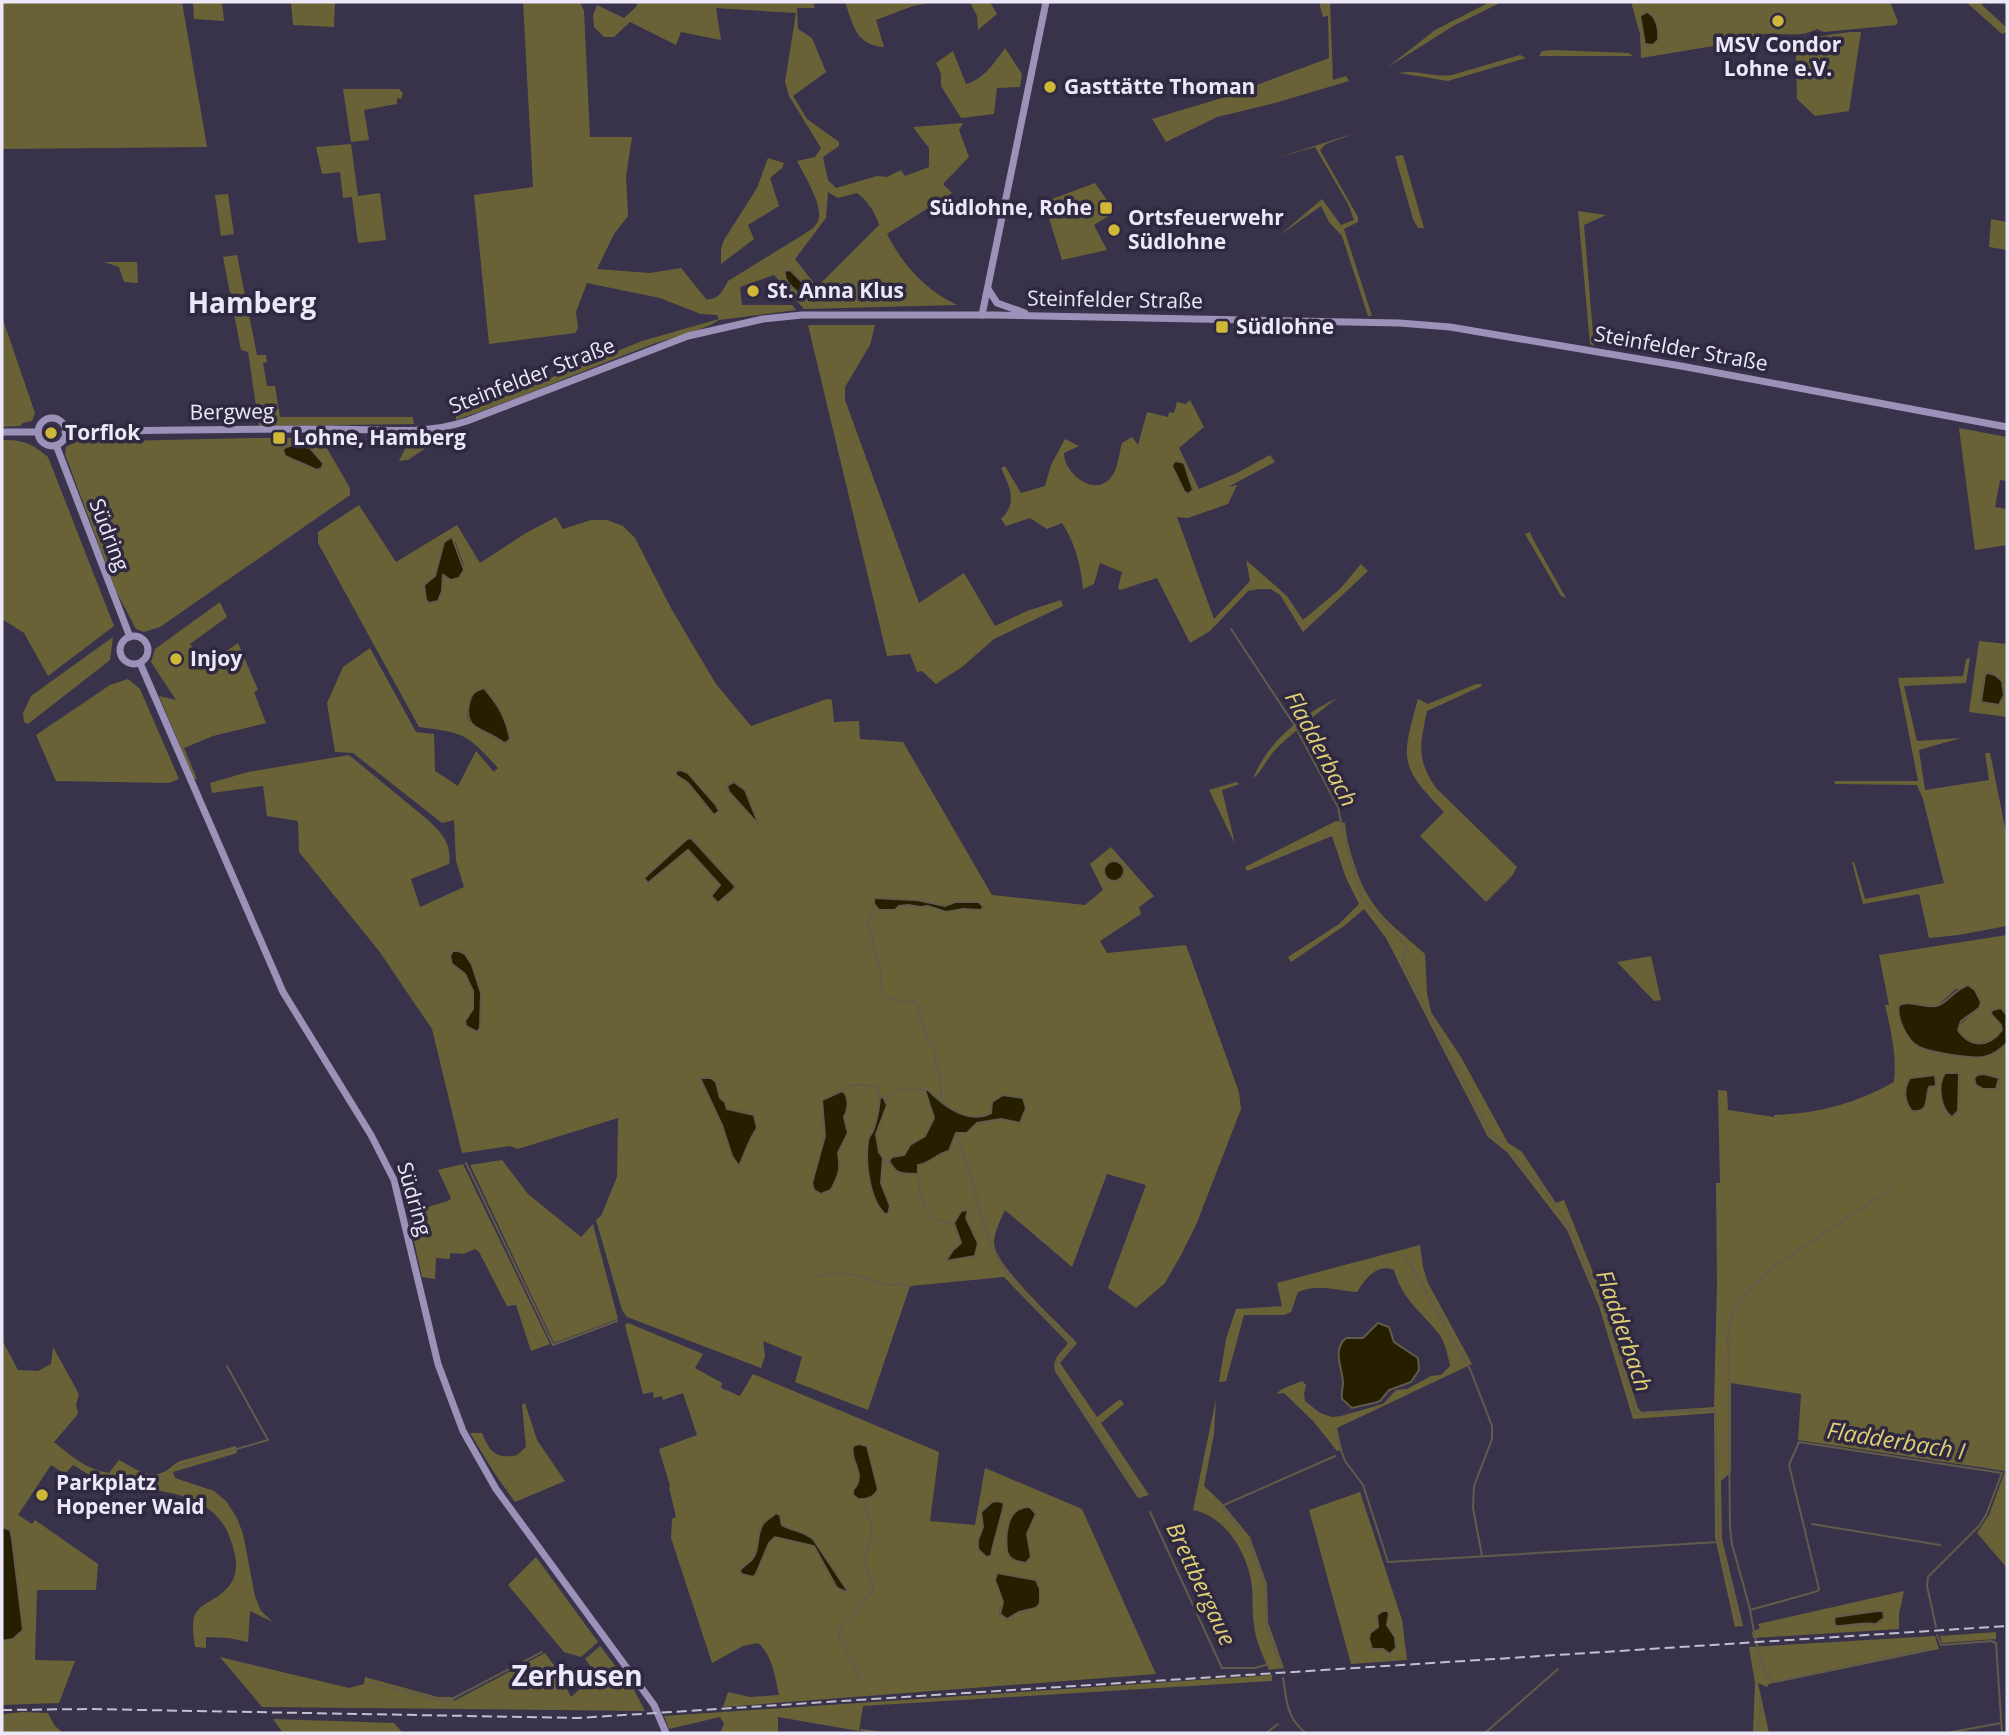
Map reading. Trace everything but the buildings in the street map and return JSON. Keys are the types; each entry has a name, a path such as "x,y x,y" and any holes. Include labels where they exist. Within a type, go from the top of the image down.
{"main road":[{"path":"982,314 1046,2"},
{"path":"987,284 989,293 997,303 1029,315"},
{"name":"Steinfelder Straße","path":"400,433 448,427 661,345 727,326 802,315 982,314 1399,323 1450,327 1681,366 2007,427"},
{"name":"Bergweg","path":"2,432 38,432 41,424 51,418 61,422 65,432 337,429 400,433"},
{"path":"38,432 44,444 56,445 62,441 65,432"},
{"name":"Südring","path":"56,445 130,637"},
{"path":"130,637 141,639 147,646 147,656 140,663 128,663 121,656 121,646 130,637"},
{"name":"Südring","path":"140,663 283,992 371,1135 394,1180 438,1364 463,1431 496,1489 654,1705 666,1733"}],"shaded area":[{"path":"2,2 182,2 207,147 2,149"},
{"path":"193,2 222,2 224,21 194,19"},
{"path":"291,2 335,2 334,27 293,25"},
{"path":"523,2 580,2 584,11 590,137 632,137 626,176 628,216 614,234 597,269 650,273 681,268 706,299 717,297 728,281 809,231 819,217 813,192 797,161 815,157 821,148 789,96 785,82 796,13 716,8 721,40 681,32 676,45 630,22 614,37 604,37 594,27 593,15 597,5 624,18 637,6 636,2 813,2 815,8 797,8 798,29 812,38 826,72 793,96 807,119 839,142 839,146 823,157 828,180 836,188 877,176 887,177 901,170 905,176 929,167 929,148 913,127 963,123 959,130 969,157 943,184 952,193 887,234 916,276 957,305 804,309 774,275 740,287 742,305 792,305 796,310 719,320 456,420 456,416 642,341 719,319 717,315 701,314 660,298 587,283 576,312 578,328 575,333 489,344 474,195 533,187","holes":["828,192 838,198 857,193 871,207 879,225 817,287 795,259 826,218"]},
{"path":"845,2 933,2 913,6 876,20 884,47 861,38"},
{"path":"970,2 990,2 997,14 978,30 977,16"},
{"path":"1319,2 1330,2 1333,80 1346,76 1349,81 1217,117 1166,142 1152,119 1222,98 1329,58 1328,16 1323,17"},
{"path":"1490,2 1502,2 1455,25 1388,67 1435,30"},
{"path":"1631,2 1890,2 1898,22 1896,25 1824,32 1817,29 1797,34 1763,34 1762,38 1641,58 1640,34"},
{"path":"1966,2 1984,2 1981,4 2007,28 2007,32 2002,34"},
{"path":"1647,12 1653,17 1658,28 1658,40 1653,45 1645,44 1640,16"},
{"path":"1861,32 1849,111 1815,116 1797,99 1796,53 1799,39"},
{"path":"1005,48 1022,74 1020,87 997,88 994,114 961,118 941,86 941,74 936,63 953,51 966,84 993,65"},
{"path":"1542,51 1629,53 1633,56 1539,56"},
{"path":"1520,55 1526,58 1448,81 1399,73 1452,75"},
{"path":"343,89 399,89 403,93 401,99 397,98 397,104 364,110 369,140 351,142"},
{"path":"1355,133 1326,144 1320,150 1358,217 1358,222 1344,229 1372,316 1368,316 1342,236 1329,222 1321,206 1280,235 1322,199 1341,225 1354,220 1348,204 1315,147 1277,158"},
{"path":"351,144 358,196 380,193 386,240 358,243 352,197 343,198 340,172 322,174 316,147"},
{"path":"1403,155 1424,228 1418,228 1413,219 1395,156"},
{"path":"768,158 784,163 770,178 779,206 748,225 754,239 721,264 724,240 757,188"},
{"path":"1095,183 1115,212 1094,225 1107,250 1062,260 1044,202"},
{"path":"228,194 234,234 221,236 215,195"},
{"path":"1578,211 1606,215 1584,225 1594,346 1590,344"},
{"path":"1991,219 2007,222 2007,250 1989,247"},
{"path":"237,255 257,355 266,355 267,362 263,363 267,386 275,386 280,417 413,417 414,424 259,426 248,352 241,350 223,257"},
{"path":"104,262 137,262 138,283 124,282 119,267"},
{"path":"790,270 816,299 806,299 792,287 785,275 785,271"},
{"path":"2,317 35,413 32,421 20,426 2,427"},
{"path":"808,325 875,325 870,345 845,387 845,400 919,603 964,573 995,626 1027,611 1061,600 1063,606 994,639 962,667 936,684 922,671 917,672 910,654 887,656"},
{"path":"1190,400 1204,427 1179,448 1199,489 1270,455 1275,462 1228,487 1237,485 1228,504 1188,518 1177,517 1214,619 1250,581 1246,560 1287,596 1303,620 1340,589 1361,564 1368,571 1303,632 1280,595 1271,589 1259,589 1248,591 1210,631 1190,643 1157,578 1120,590 1118,588 1122,572 1100,563 1094,584 1083,589 1077,554 1062,523 1047,529 1030,518 1006,526 1001,519 1009,507 1011,495 1001,468 1005,466 1021,493 1045,486 1051,465 1065,439 1079,446 1064,453 1069,469 1082,481 1098,485 1112,476 1116,469 1122,443 1132,437 1138,445 1147,412 1168,417 1169,412 1174,413 1177,402 1186,404"},
{"path":"1959,428 2007,437 2007,481 2000,480 1995,507 2007,509 2007,545 1975,550"},
{"path":"442,437 408,460 399,461 409,441"},
{"path":"321,438 350,488 350,495 160,627 144,632 136,629 116,591 65,454 66,447 75,442"},
{"path":"2,440 27,443 48,457 114,626 48,676 24,633 2,619"},
{"path":"294,445 310,448 323,463 322,468 317,470 285,456 283,450"},
{"path":"1177,461 1184,463 1193,490 1188,494 1172,466"},
{"path":"359,505 396,562 457,525 480,563 556,517 563,529 591,520 607,520 623,526 635,538 672,610 716,684 751,726 827,699 832,700 834,722 859,721 860,739 903,742 992,895 1085,905 1103,890 1090,864 1111,847 1154,896 1139,907 1141,914 1100,941 1107,953 1186,945 1239,1092 1241,1109 1196,1225 1165,1283 1136,1308 1108,1288 1146,1185 1107,1174 1072,1267 1005,1210 994,1241 1003,1264 1014,1278 1077,1343 1060,1363 1097,1417 1120,1399 1124,1404 1101,1423 1149,1495 1138,1498 1056,1373 1055,1360 1068,1343 1004,1277 910,1286 868,1410 795,1382 802,1357 763,1341 765,1356 761,1368 627,1317 622,1310 596,1220 601,1216 617,1177 618,1118 518,1149 510,1146 462,1153 432,1029 379,951 299,852 298,821 267,816 263,786 212,793 210,783 248,772 349,755 428,820 445,839 449,864 411,879 420,907 464,887 456,861 454,820 442,823 353,753 335,752 327,703 343,667 370,648 416,732 434,734 435,771 458,786 476,751 494,772 498,768 464,737 419,727 318,543 318,532","holes":["455,541 464,565 448,579 443,575 442,587 427,582 435,576 444,542","484,688 506,724 510,738 504,743 477,728 467,716 470,698"]},
{"path":"1530,532 1566,598 1561,596 1525,534"},
{"path":"452,537 464,570 459,578 451,580 443,575 438,601 429,603 424,585 435,576 444,542"},
{"path":"220,602 227,617 190,644 205,666 238,643 258,690 254,692 266,723 213,736 184,748 197,779 194,779 159,696 176,700 151,662 155,649"},
{"path":"113,637 110,660 28,724 24,722 23,713 31,696"},
{"path":"1979,641 2007,644 2007,717 1969,712"},
{"path":"1970,658 1966,683 1904,686 1917,741 1961,738 1919,750 1925,790 1989,780 1985,753 1990,753 2007,837 2007,926 1929,938 1919,894 1863,904 1852,862 1865,899 1944,883 1917,785 1835,784 1834,781 1918,781 1898,678 1963,676 1966,659"},
{"path":"1988,673 2002,681 2004,695 1999,705 1981,702 1985,675"},
{"path":"128,679 140,689 179,779 169,783 56,781 36,735 110,685"},
{"path":"1476,684 1482,686 1427,711 1421,751 1425,768 1436,788 1517,867 1512,876 1486,902 1420,836 1444,812 1412,772 1407,750 1418,699 1428,704"},
{"path":"484,688 504,718 510,739 507,742 504,743 478,728 470,720 468,713 471,698 475,692"},
{"path":"1337,698 1276,749 1253,779 1259,765 1276,741 1310,713"},
{"path":"676,771 688,773 716,805 719,811 716,814 713,814 688,783 676,775"},
{"path":"734,782 745,790 759,825 729,792 727,786"},
{"path":"1236,782 1240,784 1222,790 1235,844 1209,790"},
{"path":"1336,821 1345,823 1353,860 1365,891 1373,903 1390,923 1425,954 1431,1012 1461,1057 1508,1143 1522,1152 1556,1203 1564,1200 1600,1290 1638,1408 1642,1412 1714,1407 1716,1183 1720,1183 1718,1090 1727,1091 1728,1110 1774,1117 1836,1106 1866,1096 1894,1082 1894,1053 1885,1005 1889,1005 1879,955 2007,935 2007,1015 2001,1008 1992,1014 2002,1030 1995,1039 1975,1044 1964,1039 1958,1030 1981,1002 1975,990 1956,989 1937,1006 1924,1006 1904,1030 1999,1051 2007,1043 2007,1568 1977,1533 1989,1515 2005,1471 1798,1440 1801,1394 1731,1383 1731,1472 1721,1481 1722,1539 1743,1626 1735,1627 1715,1537 1714,1413 1633,1419 1599,1306 1567,1230 1507,1152 1488,1137 1386,938 1364,909 1291,962 1288,957 1339,924 1359,904 1346,878 1332,836 1247,871 1245,867"},
{"path":"691,838 734,885 735,888 718,903 711,896 720,885 688,850 648,883 644,878"},
{"path":"1110,861 1118,861 1124,871 1118,881 1110,881 1104,875 1104,867"},
{"path":"874,898 917,900 945,906 955,902 979,902 983,907 981,910 946,912 928,906 908,905 899,906 895,910 879,910 874,904"},
{"path":"453,951 465,954 472,965 481,993 480,1028 477,1032 466,1026 465,1021 473,1009 473,991 465,974 452,964 450,956"},
{"path":"1651,956 1661,1000 1654,1001 1617,962"},
{"path":"1968,985 1975,990 1981,1002 1979,1008 1961,1021 1958,1030 1974,1043 1986,1043 2002,1030 1991,1014 1992,1010 2001,1008 2007,1015 2007,1043 1988,1056 1978,1057 1942,1053 1915,1044 1901,1022 1899,1005 1939,1005"},
{"path":"1945,1073 1959,1075 1958,1111 1952,1117 1941,1096"},
{"path":"1935,1075 1936,1086 1929,1087 1926,1104 1922,1110 1912,1111 1905,1095 1910,1078"},
{"path":"1977,1075 1999,1078 1996,1089 1983,1089 1976,1085 1974,1079"},
{"path":"700,1078 711,1078 716,1082 720,1098 727,1109 754,1115 757,1128 739,1166 732,1156 722,1125"},
{"path":"925,1090 957,1112 974,1117 991,1113 992,1102 1003,1095 1023,1098 1026,1108 1020,1123 1001,1119 977,1123 967,1133 956,1133 949,1151 918,1165 918,1174 900,1173 889,1161 892,1157 904,1155 910,1145 925,1136 934,1118"},
{"path":"842,1091 847,1100 844,1117 848,1133 838,1153 839,1168 836,1180 831,1190 821,1194 814,1190 812,1183 825,1136 822,1100"},
{"path":"883,1097 887,1105 876,1134 879,1152 883,1158 881,1183 890,1206 888,1214 885,1214 875,1200 867,1159 868,1139 876,1123 880,1098"},
{"path":"502,1160 528,1194 581,1237 593,1224 618,1319 554,1343 470,1165"},
{"path":"463,1164 550,1344 531,1351 516,1305 507,1306 475,1249 464,1254 450,1253 450,1259 436,1258 435,1279 422,1277 402,1187 414,1177 421,1209 448,1201 451,1198 438,1170"},
{"path":"968,1210 966,1218 978,1243 975,1256 946,1261 961,1243 954,1223 961,1211"},
{"path":"1420,1245 1428,1283 1472,1364 1337,1428 1342,1450 1337,1451 1313,1421 1284,1393 1276,1394 1302,1381 1306,1385 1305,1401 1320,1413 1332,1417 1341,1416 1383,1404 1396,1390 1407,1389 1431,1376 1441,1375 1450,1366 1439,1334 1407,1298 1394,1270 1388,1268 1377,1270 1357,1292 1306,1289 1298,1292 1291,1312 1284,1315 1244,1315 1226,1381 1219,1382 1226,1339 1236,1309 1282,1306 1277,1283"},
{"path":"628,1323 703,1354 695,1368 722,1383 721,1388 740,1396 753,1374 939,1452 930,1521 975,1525 985,1468 1082,1509 1156,1674 723,1707 728,1692 750,1697 779,1695 775,1674 767,1654 758,1643 743,1646 712,1663 671,1538 672,1519 676,1517 659,1449 697,1435 683,1393 663,1400 662,1396 654,1398 653,1392 643,1394 625,1325","holes":["992,1502 1004,1503 992,1549 978,1540 983,1527 981,1512","997,1573 1036,1580 1040,1594 1036,1608 1003,1617 999,1611 1003,1602 995,1580"]},
{"path":"1378,1323 1389,1327 1394,1342 1418,1358 1419,1370 1411,1382 1389,1390 1380,1401 1352,1408 1342,1399 1339,1348 1346,1338 1363,1338"},
{"path":"2,1340 18,1370 38,1371 51,1364 53,1347 79,1394 76,1405 78,1414 54,1442 93,1469 109,1473 119,1460 139,1471 156,1474 166,1471 180,1461 236,1446 237,1453 173,1472 175,1478 214,1491 226,1501 243,1534 255,1596 261,1611 273,1622 250,1611 248,1642 206,1637 206,1648 195,1647 195,1615 227,1589 235,1574 234,1551 221,1521 208,1508 175,1494 101,1480 73,1465 65,1474 51,1465 18,1515 32,1524 35,1520 98,1564 96,1590 37,1590 35,1660 75,1661 59,1703 2,1705 2,1641 13,1639 16,1582 10,1530 2,1527"},
{"path":"1216,1399 1214,1434 1204,1486 1250,1537 1267,1584 1268,1622 1284,1668 1269,1670 1260,1647 1255,1630 1250,1574 1240,1549 1216,1520 1193,1510"},
{"path":"525,1403 537,1440 565,1481 515,1502 470,1433 482,1433 494,1453 504,1456 517,1455 526,1447 522,1405"},
{"path":"853,1446 867,1446 878,1489 872,1496 861,1499 853,1495 859,1473 852,1452"},
{"path":"1360,1492 1402,1620 1407,1660 1351,1664 1309,1510"},
{"path":"992,1502 1004,1503 1003,1510 991,1556 986,1557 978,1549 983,1527 981,1512"},
{"path":"1030,1507 1036,1514 1027,1534 1031,1557 1026,1563 1010,1557 1007,1551 1007,1536 1012,1516 1022,1508"},
{"path":"776,1513 780,1515 782,1525 813,1539 849,1593 837,1588 814,1546 775,1537 769,1543 756,1574 753,1577 741,1574 740,1570 755,1554 763,1524"},
{"path":"2,1527 10,1530 12,1539 23,1630 13,1639 2,1641"},
{"path":"536,1557 598,1642 581,1657 564,1652 508,1585"},
{"path":"997,1573 1036,1580 1040,1589 1040,1603 1036,1608 1019,1612 1007,1619 1000,1614 1003,1602 995,1580"},
{"path":"1904,1591 1899,1629 1753,1638 1752,1632 1760,1628 1758,1624"},
{"path":"1383,1611 1389,1614 1387,1625 1395,1637 1396,1648 1390,1654 1383,1649 1372,1649 1369,1639 1370,1633 1378,1627 1377,1615"},
{"path":"1883,1611 1884,1618 1876,1624 1836,1626 1834,1622 1835,1617"},
{"path":"1996,1632 1996,1639 1942,1643 1940,1636"},
{"path":"1935,1636 1939,1649 1769,1684 1767,1687 1758,1683 1769,1733 1753,1733 1755,1683 1749,1647"},
{"path":"600,1646 634,1690 645,1711 262,1707 220,1657 349,1688 364,1684 365,1677 438,1697 452,1697 454,1701 545,1653 571,1697 597,1674 585,1659"},
{"path":"1272,1675 1272,1681 863,1706 859,1731 778,1717 778,1733 720,1733 724,1724 720,1717 669,1729 664,1716"},
{"path":"48,1713 54,1725 63,1733 2,1733 2,1714"},
{"path":"273,1719 394,1723 403,1733 283,1733"}],"waterway":[{"name":"Fladderbach","path":"1231,629 1295,726 1338,807 1362,898 1407,949 1402,962 1492,1136 1503,1142"},
{"path":"874,904 868,922 881,975 882,995 901,1003 917,1001 927,1039 934,1048 941,1088 940,1101"},
{"path":"840,1091 852,1085 877,1087 880,1098"},
{"path":"885,1101 903,1089 925,1090"},
{"name":"Brettbergaue","path":"957,1133 991,1246 998,1260 1037,1308 1070,1341 1071,1347 1057,1363 1058,1371 1141,1497"},
{"name":"Fladderbach","path":"1512,1152 1526,1172 1540,1184 1569,1227 1604,1309 1636,1413 1715,1410 1719,1542 1739,1623"},
{"path":"883,1161 889,1161"},
{"path":"466,1163 553,1345 617,1321"},
{"path":"918,1174 920,1192 930,1214 936,1219 954,1223"},
{"path":"1750,1609 1730,1528 1728,1334 1732,1313 1750,1288 1772,1268 1894,1187"},
{"path":"1405,1255 1470,1369 1492,1426 1492,1439 1474,1486 1473,1508 1482,1556"},
{"path":"813,1277 846,1274 887,1285 910,1286"},
{"path":"177,1466 268,1440 227,1366"},
{"path":"1335,1434 1345,1461 1363,1485 1388,1562 1719,1542"},
{"name":"Fladderbach I","path":"1929,1649 1773,1682 1768,1676 1758,1648 1750,1610 1819,1589 1789,1465 1799,1442 2002,1473 1979,1526 1928,1577 1927,1586 1936,1627"},
{"path":"1241,1531 1223,1508 1224,1505 1335,1456"},
{"path":"861,1681 839,1636 841,1627 874,1590 864,1561 871,1523 863,1499"},
{"name":"Brettbergaue","path":"1150,1512 1222,1668 1254,1668 1266,1665"},
{"path":"1812,1524 1940,1545"},
{"path":"1248,1539 1265,1584 1267,1628 1282,1668"},
{"name":"Fladderbach I","path":"1937,1635 1941,1645 1991,1641 1996,1643 2002,1733"},
{"path":"369,1682 445,1701 542,1652"},
{"path":"1485,1733 1558,1669"},
{"path":"1283,1678 1291,1715 1306,1733"},
{"name":"Fladderbach","path":"1757,1733 1761,1711 1759,1695"},
{"path":"1947,1733 2001,1723"},
{"name":"Brettbergaue","path":"1266,1733 1278,1724"},
{"path":"30,1733 31,1728"},
{"path":"861,1730 884,1733"}],"railway":[{"path":"2,1710 88,1709 578,1718 2007,1626"}],"place":[{"name":"MSV Condor Lohne e.V.","path":"1778,21"},
{"name":"Gasttätte Thoman","path":"1050,87"},
{"name":"Südlohne, Rohe","path":"1106,208"},
{"name":"Ortsfeuerwehr Südlohne","path":"1114,230"},
{"name":"St. Anna Klus","path":"753,291"},
{"name":"Südlohne","path":"1222,327"},
{"name":"Torflok","path":"51,433"},
{"name":"Lohne, Hamberg","path":"279,438"},
{"name":"Injoy","path":"176,659"},
{"name":"Parkplatz Hopener Wald","path":"42,1495"}],"district":[{"name":"Hamberg","path":"252,303"},
{"name":"Zerhusen","path":"577,1676"}]}
